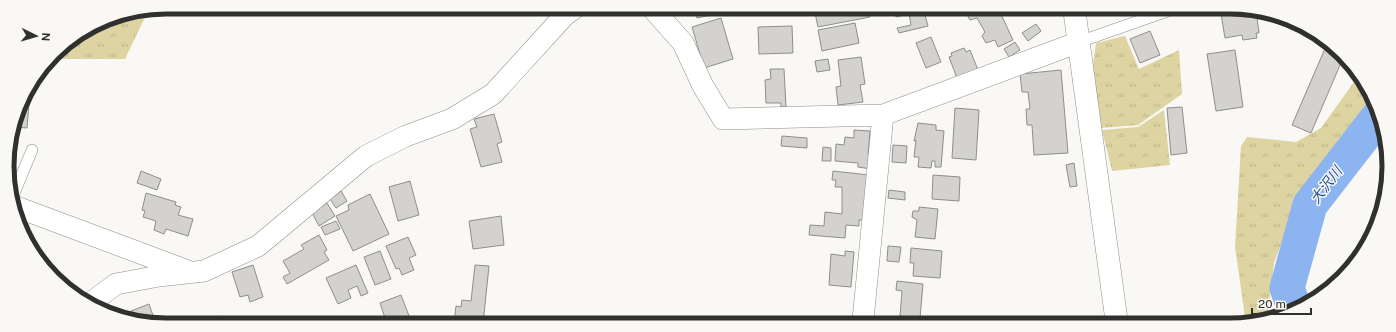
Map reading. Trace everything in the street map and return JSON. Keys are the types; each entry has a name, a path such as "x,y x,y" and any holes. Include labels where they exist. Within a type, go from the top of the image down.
{"street":[{"path":"94,300 116,284 159,276 204,271 258,246 366,156 406,136 452,120 493,94 566,14"},
{"path":"657,14 683,43 704,86 723,119 883,115 1079,42"},
{"path":"1075,14 1116,318"},
{"path":"863,318 883,115"},
{"path":"20,208 192,272"}],"lane":[{"path":"1079,42 1159,14"},
{"path":"16,189 32,150"}],"green space":[{"path":"146,15 125,59 59,59 73,45 90,34 117,22"},
{"path":"1125,36 1139,69 1179,50 1182,94 1138,125 1101,128 1092,72 1096,43"},
{"path":"1355,80 1362,90 1368,105 1299,196 1274,263 1268,313 1245,317 1235,247 1241,146 1247,137 1296,142 1321,128"},
{"path":"1164,110 1170,165 1112,171 1102,130 1138,127"}],"building":[{"path":"696,14 716,14 697,18"},
{"path":"815,14 869,14 870,17 818,27"},
{"path":"895,14 909,14 896,17"},
{"path":"909,14 925,14 928,26 899,33 897,28 911,25"},
{"path":"967,14 1001,14 1013,40 998,47 995,40 986,43 982,36 985,32 977,18 970,20"},
{"path":"1221,14 1240,14 1257,16 1259,33 1256,33 1257,38 1243,40 1242,35 1225,38"},
{"path":"721,18 733,59 704,68 692,27"},
{"path":"855,23 859,43 822,51 818,30"},
{"path":"1036,24 1041,31 1028,41 1022,33"},
{"path":"792,26 793,53 759,54 758,27"},
{"path":"1150,31 1160,55 1140,63 1130,39"},
{"path":"931,37 941,62 926,68 916,43"},
{"path":"1015,42 1020,50 1009,57 1004,49"},
{"path":"1325,47 1341,63 1311,133 1292,125"},
{"path":"964,48 966,52 970,50 978,70 957,78 949,57 952,56 951,53"},
{"path":"1235,50 1243,107 1216,111 1207,54"},
{"path":"861,57 865,84 860,85 863,102 838,105 836,87 841,86 838,60"},
{"path":"828,59 830,70 817,72 815,61"},
{"path":"770,69 784,69 786,107 781,107 781,103 766,103 765,80 771,79"},
{"path":"1061,70 1068,153 1034,155 1032,125 1027,125 1026,109 1030,109 1028,92 1022,92 1020,74"},
{"path":"29,101 27,128 19,127"},
{"path":"1182,107 1187,153 1171,155 1167,108"},
{"path":"955,108 979,110 976,160 952,158"},
{"path":"494,114 502,142 497,144 502,162 481,167 470,129 477,127 474,119"},
{"path":"918,123 936,125 936,130 944,131 941,167 935,167 935,161 932,161 931,168 918,167 919,157 914,157 916,140 914,141"},
{"path":"854,130 870,131 868,155 872,155 871,169 858,167 858,163 835,161 836,144 844,145 845,137 854,138"},
{"path":"782,136 807,138 807,148 781,146"},
{"path":"893,145 907,146 906,163 892,162"},
{"path":"823,147 831,148 831,161 822,161"},
{"path":"1074,163 1077,186 1070,187 1066,165"},
{"path":"141,171 161,179 157,190 137,183"},
{"path":"833,171 869,175 865,220 859,220 859,226 846,225 845,238 809,235 810,225 824,226 825,212 842,214 842,187 835,187 836,180 832,180"},
{"path":"933,175 960,177 959,201 932,199"},
{"path":"410,181 419,215 398,221 389,187"},
{"path":"889,190 905,192 905,200 888,198"},
{"path":"341,191 347,201 336,208 330,199"},
{"path":"146,193 176,202 175,205 181,207 178,215 193,219 188,236 166,229 164,234 154,230 156,221 143,217 145,211 142,210"},
{"path":"370,194 389,234 353,251 336,216 349,210 348,205"},
{"path":"327,203 335,216 319,226 312,213"},
{"path":"919,207 938,209 935,239 915,237 917,220 912,217 913,211 919,211"},
{"path":"501,216 504,245 473,249 469,221"},
{"path":"336,221 340,229 325,235 321,227"},
{"path":"319,235 327,250 324,252 329,260 287,284 283,277 290,273 283,261 304,249 301,245"},
{"path":"408,237 416,255 409,258 414,270 402,275 399,268 396,269 386,246"},
{"path":"888,246 901,247 899,262 887,261"},
{"path":"911,248 942,251 940,278 913,276 914,263 910,263"},
{"path":"380,251 391,279 375,285 364,257"},
{"path":"845,251 854,252 851,287 829,285 831,254 845,256"},
{"path":"253,265 263,297 250,302 248,295 240,297 232,272"},
{"path":"356,265 368,293 361,296 357,286 348,290 351,298 338,304 326,278"},
{"path":"475,265 489,266 484,318 455,318 456,306 461,307 462,300 471,301"},
{"path":"897,281 923,284 920,318 900,316 902,291 896,290"},
{"path":"401,295 410,318 385,318 380,303"},
{"path":"149,304 154,318 132,314 131,311"}],"waterway":[{"name":"大沢川","path":"1293,304 1287,288 1310,205 1375,121"}]}
